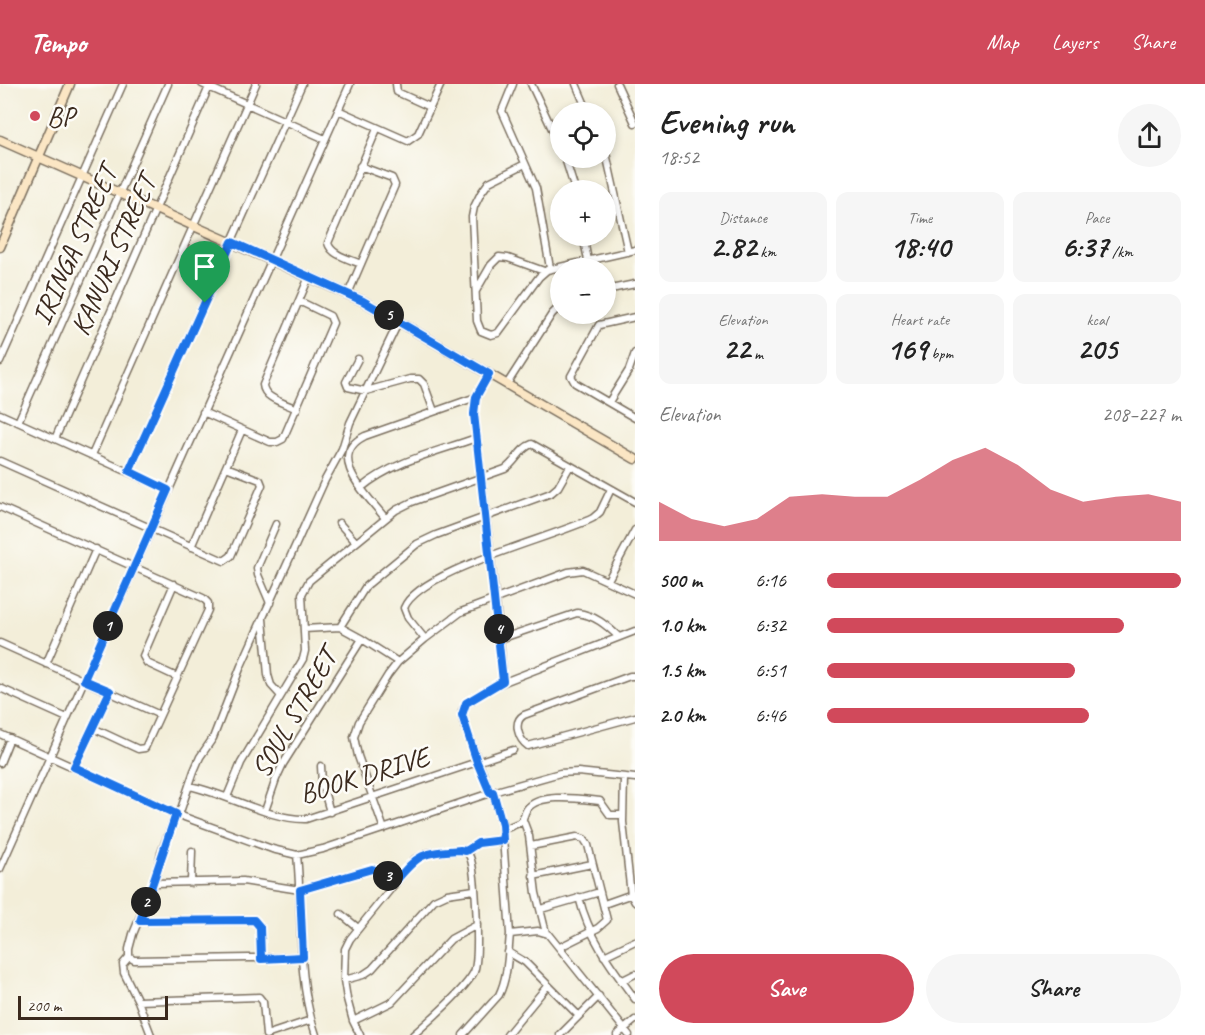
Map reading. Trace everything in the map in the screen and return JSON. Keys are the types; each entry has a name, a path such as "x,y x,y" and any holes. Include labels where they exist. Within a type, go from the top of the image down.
{"street":[{"path":"0,247 37,156 70,84"},
{"path":"0,362 123,84"},
{"name":"IRINGA STREET","path":"18,422 168,84"},
{"path":"202,84 325,139"},
{"path":"92,455 256,84"},
{"path":"129,471 302,84"},
{"path":"0,869 350,84"},
{"path":"396,84 398,92 430,107"},
{"path":"338,110 404,141 411,140 418,134 441,84"},
{"path":"513,84 502,111 525,164 538,195 547,270 500,331 495,334 486,334 478,326 472,217 474,207 489,182 525,164"},
{"path":"531,84 550,125"},
{"path":"576,84 584,102"},
{"path":"617,84 635,123"},
{"name":"KANURI STREET","path":"55,439 209,87"},
{"path":"361,264 334,252 327,243 377,129"},
{"path":"0,140 348,294 399,321 635,459"},
{"path":"348,294 395,185 392,178 360,166"},
{"path":"598,258 631,251 610,168"},
{"path":"476,291 493,261 499,257 550,269"},
{"path":"297,409 267,395 262,388 309,277"},
{"path":"616,288 635,284"},
{"path":"203,412 270,442 280,441 297,409 333,323 330,316 299,301"},
{"path":"507,384 550,317"},
{"path":"635,317 598,325 572,372 571,378 574,383 635,418"},
{"path":"385,518 349,470 346,450 347,430 399,321"},
{"path":"609,402 629,370 635,353"},
{"path":"358,359 346,382 348,387 366,391 410,378 419,379 424,384 434,411"},
{"path":"489,374 476,397 474,414 503,681"},
{"path":"151,1035 123,970 123,964 129,957 131,941 154,882 161,853 200,757 213,738 241,666 325,480 346,450 365,436 476,397"},
{"path":"0,414 168,490"},
{"path":"191,547 242,430"},
{"path":"361,488 376,476 392,468 476,438"},
{"path":"227,797 241,763 303,658 302,602 306,585 355,541 385,518 412,502 510,466 524,448 532,444 635,502"},
{"path":"0,461 222,560 227,560 262,487 260,480 226,467"},
{"path":"340,627 366,586 417,544 551,493 561,483 570,466"},
{"path":"425,639 404,608 405,603 423,588 443,575 593,518 600,512 611,489"},
{"path":"0,507 203,598 208,606 147,746 138,749 93,728"},
{"path":"339,523 355,541"},
{"path":"270,603 257,568 276,524"},
{"path":"608,580 635,531"},
{"path":"46,664 96,549"},
{"path":"384,829 358,756 354,736 359,722 398,662 461,612 574,570 583,570 635,594"},
{"path":"174,585 143,656 147,663 177,677"},
{"path":"500,639 577,613 602,622 619,637"},
{"path":"263,618 269,680 281,696"},
{"path":"304,629 340,627 398,662"},
{"path":"463,1035 499,995 505,978 510,934 502,830 492,793 477,762 463,721 462,711 466,703 503,681 635,631"},
{"name":"SOUL STREET","path":"265,811 283,764 362,639"},
{"path":"0,643 160,715"},
{"path":"635,676 520,716 517,726 523,742 531,746 635,717"},
{"path":"0,688 67,718"},
{"path":"74,767 110,691"},
{"path":"0,734 177,814 272,849 297,855 323,849 492,793 568,772 635,778"},
{"path":"0,763 10,738"},
{"name":"BOOK DRIVE","path":"189,786 265,811 298,819 315,817 513,750"},
{"path":"321,766 322,784 330,812"},
{"path":"624,777 623,815 635,902"},
{"path":"502,830 519,824 531,806 542,800 556,798 600,801 610,815 623,815"},
{"path":"523,820 531,846 533,876 546,933"},
{"path":"531,846 581,838 588,845 607,922 560,947"},
{"path":"360,1035 349,1009 344,980 345,949 358,928 410,864 421,855 452,850 466,851 478,843 503,840"},
{"path":"190,883 192,851"},
{"path":"413,1035 440,1010 472,974 476,962 477,925 474,890 470,860 466,851"},
{"path":"297,855 306,995 316,1035"},
{"path":"533,876 592,864"},
{"path":"154,882 250,881 300,890 372,869 396,881"},
{"path":"344,980 363,975 372,969 434,900 447,894 474,890"},
{"path":"541,909 600,892"},
{"path":"604,904 633,894"},
{"path":"579,897 591,931 604,956 635,999"},
{"path":"341,914 358,928"},
{"path":"140,921 254,920 260,927 261,959"},
{"path":"353,1021 392,1002 452,939 477,925"},
{"path":"510,934 538,931 546,933 560,947 629,1035"},
{"path":"604,956 635,941"},
{"path":"508,952 525,962 578,1015"},
{"path":"129,957 134,960 303,957"},
{"path":"621,981 635,974"},
{"path":"507,1035 548,985"},
{"path":"560,1035 599,996"},
{"path":"138,1001 259,998 263,1002 266,1035 311,1020"},
{"path":"617,1035 635,1020"}],"place":[{"name":"BP","path":"35,116"}],"route":[{"path":"232,242 363,301 489,374 476,397 474,414 503,681 466,703 462,715 483,778 490,793 493,792 499,810 503,840 478,843 466,851 421,855 396,881 372,869 300,890 303,957 261,959 260,927 254,920 140,921 176,814 74,767 110,691 84,680 168,490 129,471 205,303 232,242"}]}
